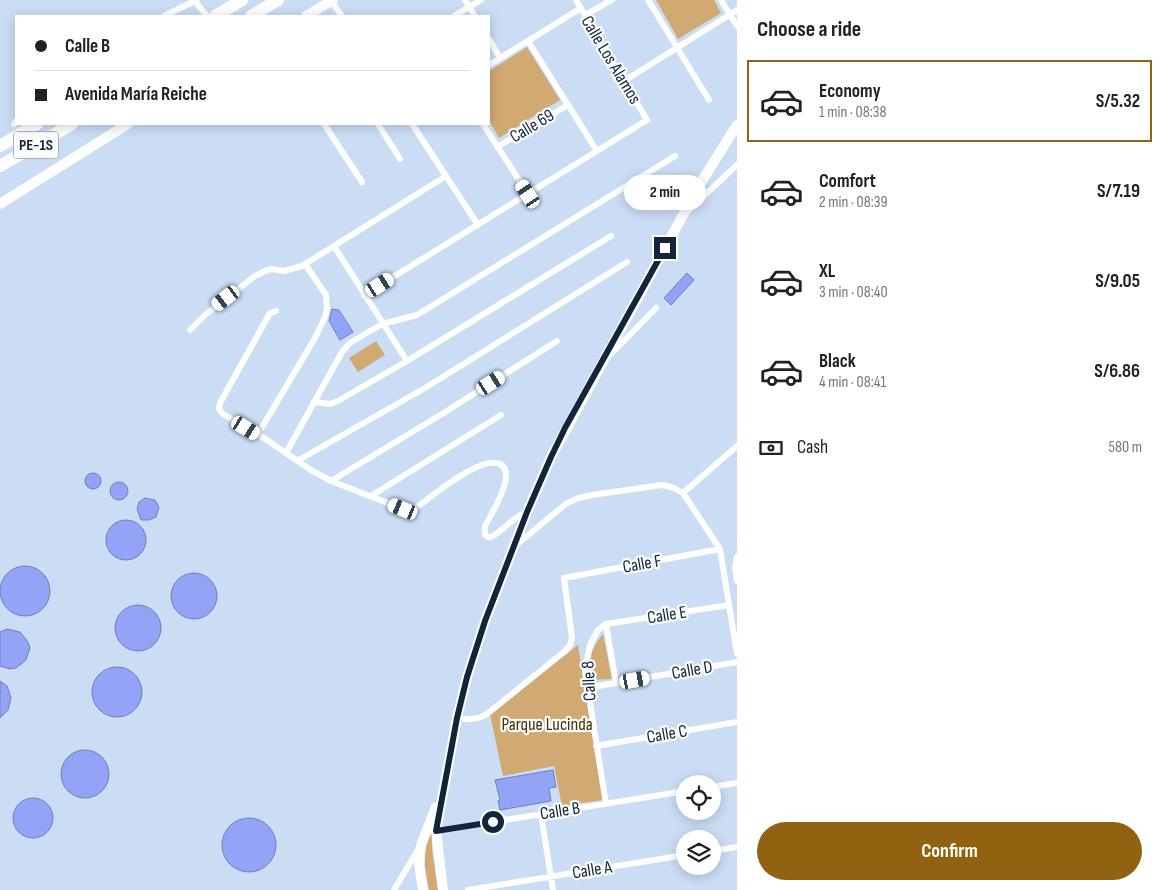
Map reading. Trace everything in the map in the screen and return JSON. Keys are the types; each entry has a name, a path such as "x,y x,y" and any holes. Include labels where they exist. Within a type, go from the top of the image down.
{"highway":[{"path":"217,15 242,0"},
{"path":"253,15 278,0"},
{"name":"PE-1S","path":"0,146 35,125"},
{"name":"PE-1S","path":"0,166 70,125"}],"main road":[{"path":"308,15 332,0"},
{"path":"0,204 126,125"},
{"path":"442,890 436,831 457,718 467,677 485,621 513,548 554,450 700,184 737,125"},
{"path":"423,890 419,865 420,845 443,787"}],"street":[{"path":"166,15 195,0 206,15"},
{"path":"332,0 341,15"},
{"path":"465,0 474,15"},
{"path":"456,15 481,0"},
{"name":"Calle Los Alamos","path":"576,0 647,120 597,152"},
{"path":"585,15 612,0"},
{"path":"648,0 709,100"},
{"path":"721,0 737,26"},
{"path":"490,64 580,8"},
{"path":"624,81 737,10"},
{"path":"490,41 500,58"},
{"path":"364,295 597,152 528,41"},
{"name":"Calle 69","path":"497,146 568,105"},
{"path":"325,125 362,182"},
{"path":"379,125 400,159"},
{"path":"413,125 478,225"},
{"path":"484,125 528,194"},
{"path":"286,453 342,352 350,343 382,324 417,315 676,156"},
{"path":"682,216 737,165"},
{"path":"190,330 205,315 255,276 272,269 284,271 305,264 446,176"},
{"path":"314,402 330,404 338,402 611,236"},
{"path":"334,246 407,361"},
{"path":"297,461 425,388 627,262"},
{"path":"258,434 315,338 325,317 327,308 326,295 305,264"},
{"path":"600,366 656,308"},
{"path":"276,311 270,313 220,403 219,409 223,414 331,481 403,509 410,510 478,466 493,462 500,464 505,468 507,476 505,486 485,526 485,532 492,537 496,536 513,520 527,512"},
{"path":"331,481 557,341"},
{"path":"371,496 501,415"},
{"path":"683,493 737,446"},
{"path":"513,548 567,503 579,498 662,485 674,488 683,493 720,549 737,654"},
{"name":"Calle F","path":"457,718 468,720 480,718 487,714 570,645 572,638 564,578 720,549"},
{"path":"737,557 735,568 737,581"},
{"name":"Calle E","path":"606,624 729,605"},
{"path":"606,624 616,683"},
{"name":"Calle 8","path":"606,624 598,630 590,645 585,671 606,804"},
{"name":"Calle D","path":"588,688 737,662"},
{"name":"Calle C","path":"596,746 737,722"},
{"path":"721,786 737,783"},
{"name":"Calle B","path":"436,831 676,792"},
{"path":"541,814 553,890"},
{"path":"394,890 420,845"},
{"path":"721,850 737,847"},
{"name":"Calle A","path":"468,890 676,856"}],"green space":[{"path":"656,0 714,0 721,13 678,39"},
{"path":"527,47 560,100 499,138 490,122 490,70"},
{"path":"376,341 385,355 358,372 349,358"},
{"path":"603,634 612,679 591,680 591,656"},
{"name":"Parque Lucinda","path":"578,645 603,800 562,806 554,766 503,776 490,714"},
{"path":"432,831 432,850 438,890 429,890 425,867 426,846"}],"building":[{"path":"687,273 694,280 671,305 664,298"},
{"path":"332,309 339,310 353,332 340,340 329,321"},
{"path":"93,473 101,481 93,489 85,481"},
{"path":"119,482 125,485 128,491 125,497 119,500 113,497 110,491 113,485"},
{"path":"145,498 155,500 159,507 156,517 149,520 141,520 137,509 139,502"},
{"path":"126,520 140,526 146,540 140,554 126,560 112,554 106,540 112,526"},
{"path":"25,566 35,568 43,573 48,581 50,591 48,601 43,609 35,614 25,616 15,614 7,609 2,601 0,591 2,581 7,573 15,568"},
{"path":"194,573 207,577 213,583 217,596 213,609 207,615 194,619 181,615 175,609 171,596 175,583 181,577"},
{"path":"143,605 155,611 160,619 160,637 155,645 147,650 133,651 121,645 116,637 115,623 121,611 129,606"},
{"path":"7,629 20,632 30,648 26,660 16,668 10,669 0,666 0,632"},
{"path":"117,667 126,669 137,678 142,692 140,701 131,712 117,717 108,715 97,706 92,692 94,683 103,672"},
{"path":"0,681 7,686 11,698 8,710 0,718"},
{"path":"80,750 90,750 99,754 105,760 108,765 108,783 99,794 90,798 80,798 71,794 65,788 61,779 61,769 65,760 71,754"},
{"path":"553,770 556,787 549,788 551,801 500,810 498,801 500,800 495,780"},
{"path":"33,798 47,804 53,818 47,832 33,838 19,832 13,818 19,804"},
{"path":"249,818 259,820 268,826 274,835 276,845 274,855 268,864 259,870 249,872 239,870 230,864 224,855 222,845 224,835 230,826 239,820"}],"route":[{"path":"493,822 436,831 443,787 467,677 485,621 539,483 565,428 665,248"}]}
